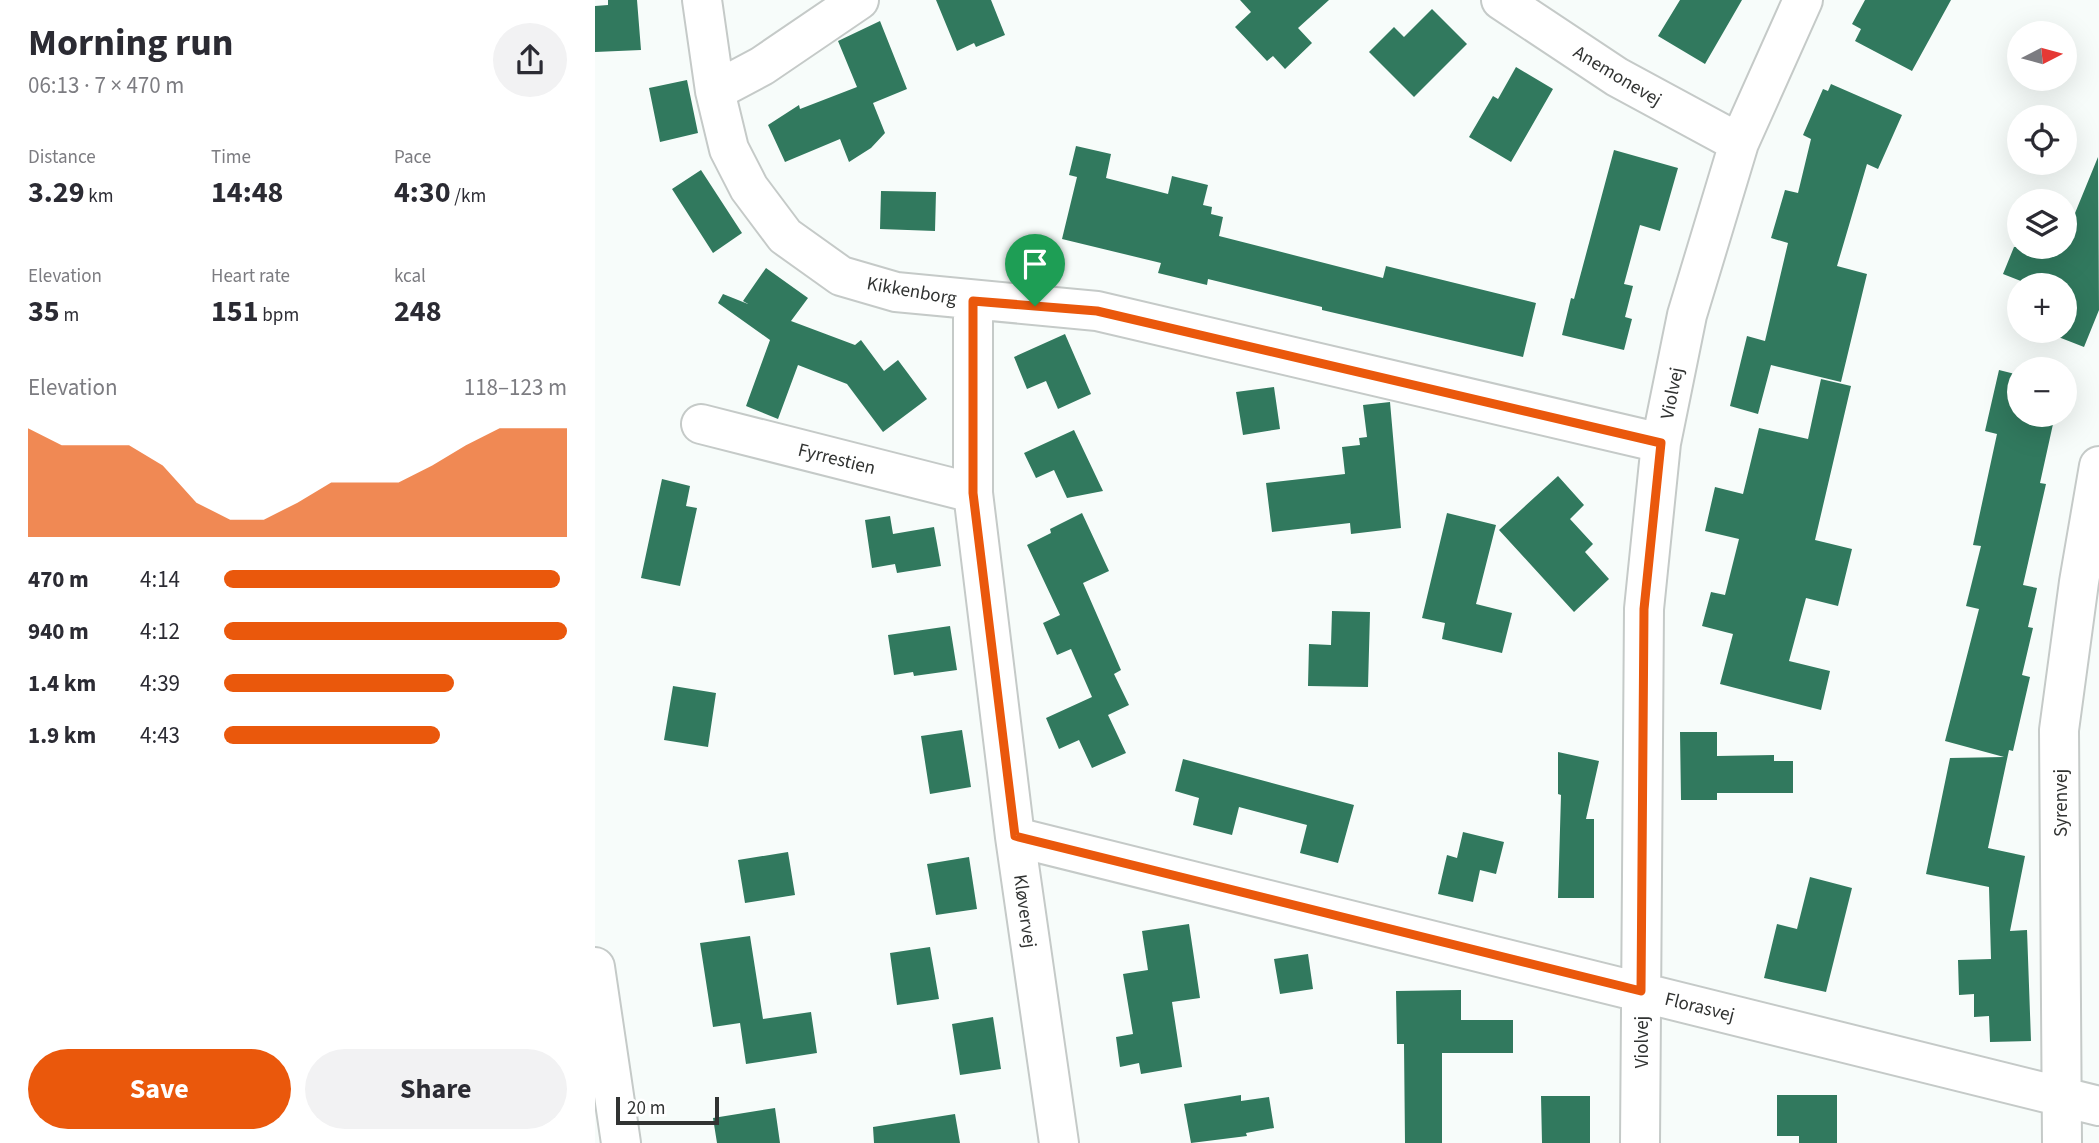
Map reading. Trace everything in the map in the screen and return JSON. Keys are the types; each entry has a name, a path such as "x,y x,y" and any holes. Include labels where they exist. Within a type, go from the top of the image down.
{"street":[{"name":"Kikkenborg","path":"702,0 715,91 729,149 749,188 785,236 841,276 896,292 1097,311 1661,443"},
{"path":"715,91 762,66 859,0"},
{"name":"Anemonevej","path":"1501,0 1617,78 1739,143"},
{"name":"Violvej","path":"1640,1143 1644,609 1661,443 1687,315 1739,143 1803,0"},
{"name":"Kløvervej","path":"973,301 973,493 1015,836 1059,1143"},
{"name":"Fyrrestien","path":"701,424 973,493"},
{"name":"Syrenvej","path":"2061,1143 2059,730 2079,582 2099,466"},
{"name":"Florasvej","path":"1015,836 2099,1106"},
{"path":"595,967 621,1143"}],"building":[{"path":"608,0 637,0 641,50 595,52 595,6 608,5"},
{"path":"936,0 991,0 1005,35 976,47 974,43 957,51"},
{"path":"1240,0 1329,0 1298,28 1312,43 1285,69 1273,56 1267,61 1235,27 1251,12"},
{"path":"1680,0 1742,0 1705,64 1658,36"},
{"path":"1865,0 1951,0 1912,71 1855,41 1861,29 1852,24"},
{"path":"1432,9 1467,44 1414,97 1369,52 1394,27 1404,37"},
{"path":"880,21 907,89 873,103 885,133 871,148 849,162 840,139 785,162 768,125 799,105 800,109 857,87 838,41"},
{"path":"1516,67 1553,89 1511,162 1469,137 1493,96 1498,99"},
{"path":"687,80 698,133 660,142 649,88"},
{"path":"1831,84 1902,115 1878,169 1867,164 1837,266 1867,274 1841,382 1771,365 1758,414 1730,406 1747,336 1765,341 1788,243 1771,238 1785,190 1798,193 1811,139 1803,135 1823,89 1828,91"},
{"path":"1076,146 1111,154 1106,178 1168,194 1172,176 1208,185 1203,205 1212,207 1211,214 1223,217 1219,236 1383,278 1386,266 1536,303 1523,357 1322,310 1322,307 1208,279 1207,285 1158,273 1161,263 1062,239 1077,177 1069,175"},
{"path":"1614,150 1678,168 1660,231 1640,225 1624,284 1633,286 1625,317 1632,319 1624,350 1562,335"},
{"path":"2098,157 2099,310 2084,347 2074,343 2077,343 2077,273 2003,274 2009,259 2077,259 2077,208"},
{"path":"701,170 742,233 713,253 672,189"},
{"path":"881,191 936,192 935,231 880,229"},
{"path":"766,268 808,298 791,321 855,345 861,340 884,371 898,360 927,399 883,432 847,384 798,365 778,419 746,406 770,340 718,303 723,294 748,304 743,301"},
{"path":"1065,334 1091,394 1058,409 1046,381 1027,389 1014,357"},
{"path":"1999,370 2007,372 2007,427 2052,427 2040,483 2046,484 2023,585 2037,588 2028,627 2033,628 2022,675 2030,677 2013,751 2009,750 1988,848 2025,856 2010,931 2027,930 2031,1041 1990,1042 1989,1016 1974,1017 1974,994 1959,995 1958,960 1991,959 1989,887 1926,874 1950,758 2004,757 1945,741 1979,609 1966,606 1981,546 1973,545 1997,434 1985,431"},
{"path":"1821,379 1851,386 1815,540 1852,549 1838,606 1806,598 1789,661 1830,671 1821,710 1720,684 1733,634 1702,626 1711,592 1725,595 1739,539 1705,531 1715,487 1743,494 1759,428 1808,439"},
{"path":"1274,387 1280,429 1243,435 1236,392"},
{"path":"1390,402 1401,528 1351,534 1350,523 1272,532 1266,483 1345,474 1342,447 1360,445 1359,438 1367,437 1363,405"},
{"path":"1074,430 1103,491 1067,498 1054,470 1036,478 1024,453"},
{"path":"1558,476 1584,505 1570,519 1593,544 1585,552 1609,579 1574,612 1499,530"},
{"path":"662,479 690,486 686,506 697,508 680,586 641,578"},
{"path":"1082,513 1109,571 1083,583 1121,670 1114,674 1129,705 1108,715 1126,753 1092,768 1079,740 1059,749 1046,718 1092,697 1071,649 1057,655 1043,623 1060,615 1027,545 1051,533 1050,529"},
{"path":"1447,513 1496,525 1476,604 1512,613 1502,653 1442,639 1445,623 1422,618"},
{"path":"890,516 893,534 934,527 941,566 897,573 895,564 872,568 865,520"},
{"path":"1332,611 1370,612 1368,687 1308,686 1309,644 1331,645"},
{"path":"950,626 957,670 914,676 913,672 894,675 888,635"},
{"path":"673,686 716,693 708,747 664,740"},
{"path":"962,730 971,787 930,794 921,736"},
{"path":"1680,732 1717,732 1717,756 1774,755 1774,761 1793,761 1793,793 1717,793 1717,800 1681,800"},
{"path":"1558,752 1599,761 1586,819 1594,819 1594,898 1558,898 1561,795 1558,794"},
{"path":"1183,759 1354,805 1338,863 1300,853 1307,825 1239,807 1232,835 1193,825 1199,798 1175,791"},
{"path":"1463,832 1504,842 1496,874 1480,870 1473,902 1438,894 1447,855 1457,858"},
{"path":"788,852 795,895 745,903 738,860"},
{"path":"969,857 977,909 936,915 927,864"},
{"path":"1810,877 1852,888 1826,992 1764,978 1777,924 1797,929"},
{"path":"1189,924 1200,998 1172,1002 1182,1067 1141,1074 1139,1063 1120,1067 1116,1037 1133,1034 1123,974 1148,970 1142,931"},
{"path":"750,936 763,1019 811,1012 817,1053 746,1064 740,1023 713,1027 700,943"},
{"path":"930,947 939,999 897,1005 890,953"},
{"path":"1308,954 1313,989 1280,994 1274,959"},
{"path":"1461,990 1461,1020 1513,1020 1513,1053 1442,1053 1442,1143 1405,1143 1404,1044 1397,1044 1396,991"},
{"path":"993,1017 1001,1069 960,1075 952,1024"},
{"path":"1241,1095 1241,1101 1269,1097 1274,1128 1246,1133 1247,1136 1191,1143 1184,1104"},
{"path":"1777,1095 1837,1095 1837,1143 1799,1143 1799,1136 1777,1136"},
{"path":"1541,1096 1590,1096 1590,1143 1542,1143"},
{"path":"775,1108 780,1143 717,1143 713,1118"},
{"path":"955,1114 960,1143 874,1143 873,1127"}],"route":[{"path":"973,301 1035,306 1097,311 1661,443 1644,609 1641,991 1015,836 973,493 973,301"}]}
